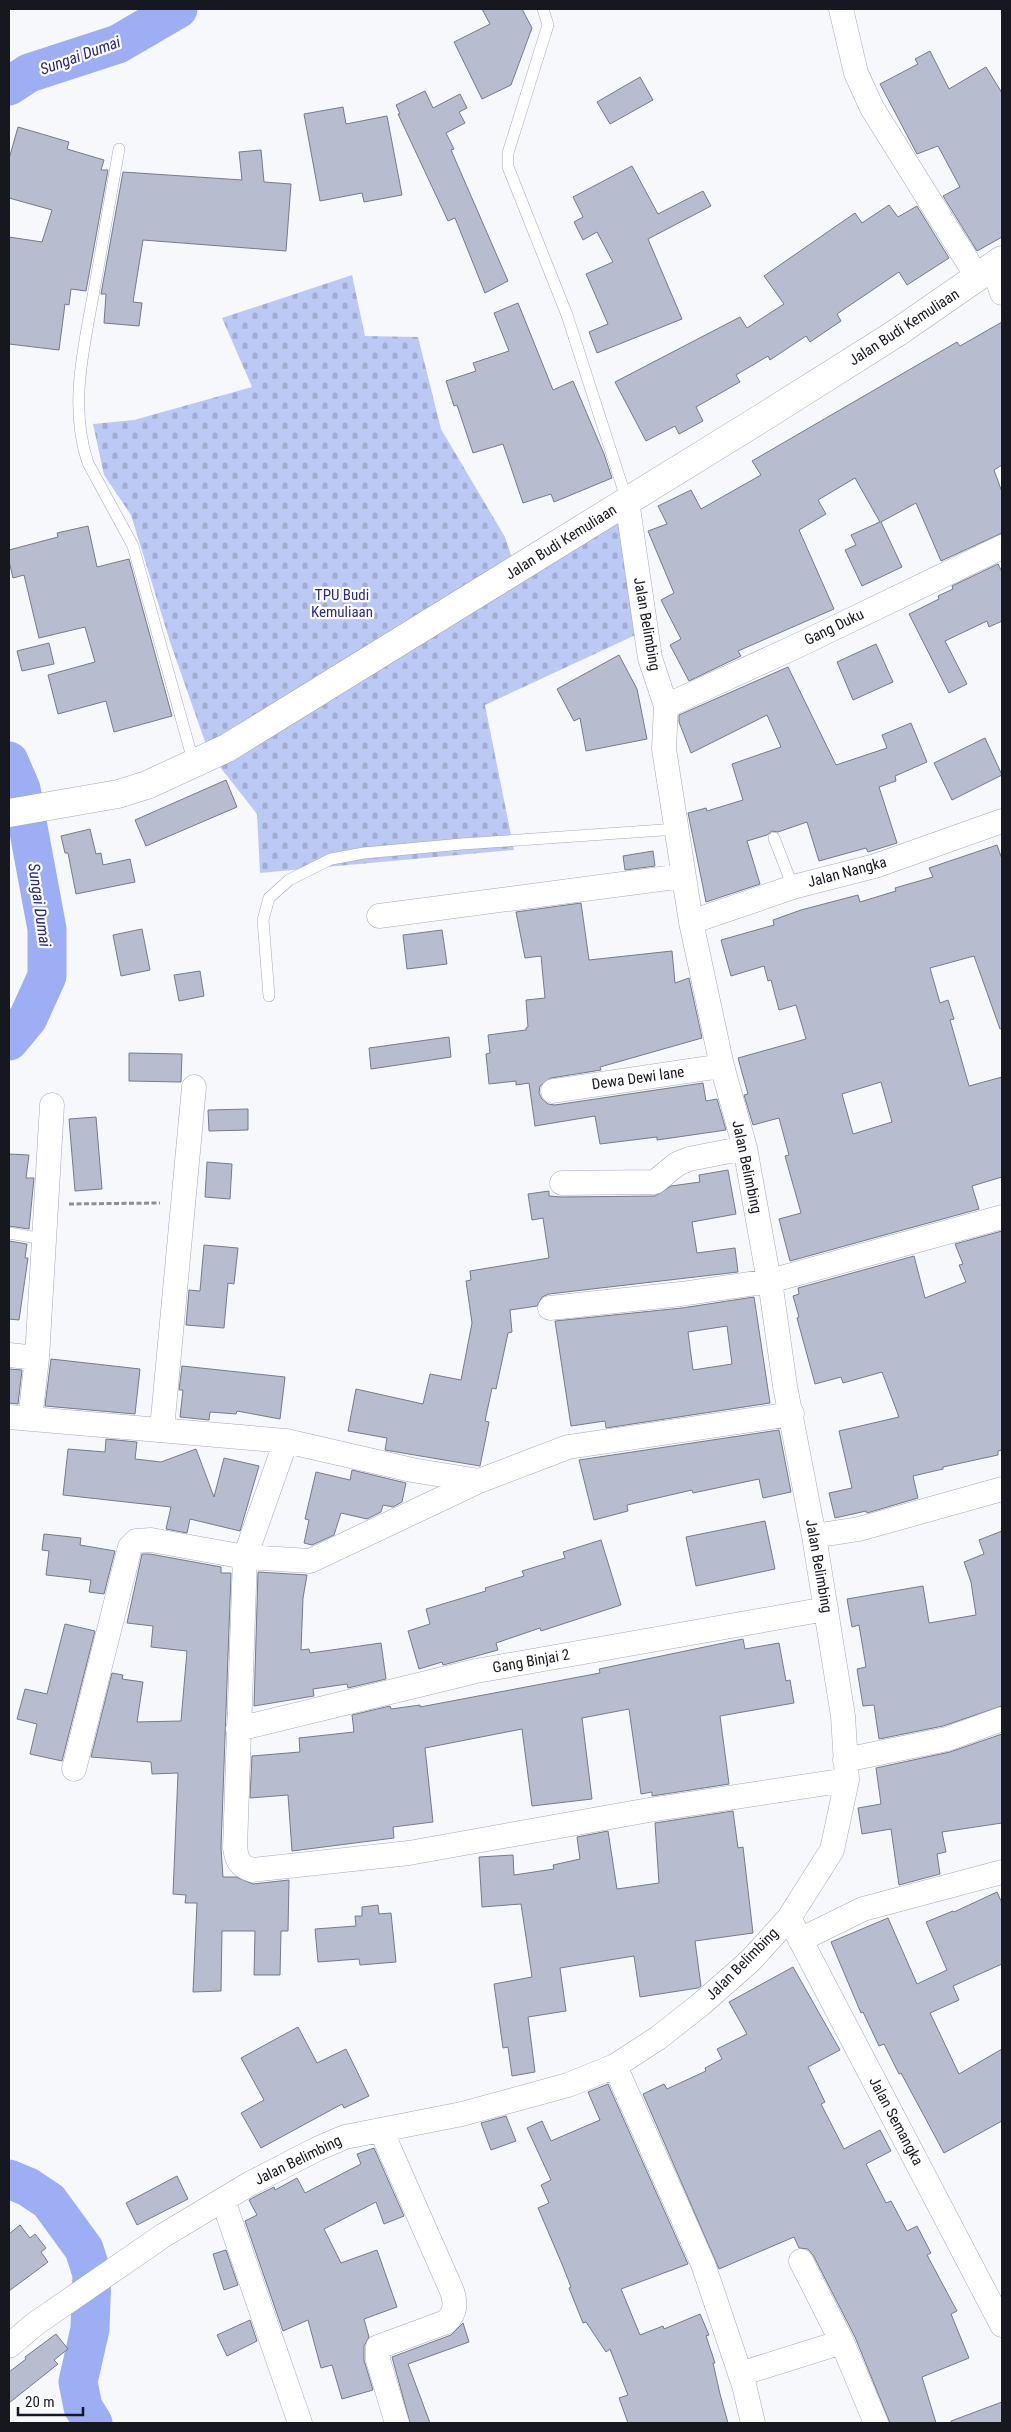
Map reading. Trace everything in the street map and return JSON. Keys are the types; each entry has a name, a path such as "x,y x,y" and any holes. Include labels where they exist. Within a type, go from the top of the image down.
{"street":[{"path":"841,9 856,73 872,108 991,269 1002,293"},
{"name":"Jalan Budi Kemuliaan","path":"9,813 106,796 147,785 194,764 259,729 879,344 991,269"},
{"name":"Jalan Belimbing","path":"9,2346 35,2324 164,2235 250,2183 345,2137 462,2114 568,2085 614,2066 658,2038 700,2005 750,1961 789,1918 832,1850 846,1770 843,1716 814,1536 792,1414 784,1386 770,1281 745,1148 722,1066 691,922 664,749 666,706 650,658 627,501"},
{"name":"Gang Duku","path":"666,706 1002,547"},
{"name":"Jalan Nangka","path":"691,922 793,886 875,866 1002,821"},
{"path":"379,916 683,876"},
{"name":"Dewa Dewi lane","path":"553,1090 722,1066"},
{"path":"162,1429 194,1087"},
{"path":"52,1105 37,1358 20,1418 286,1441 412,1470 479,1481"},
{"path":"562,1183 655,1182 677,1164 689,1158 745,1148"},
{"path":"550,1308 681,1294 770,1281 1002,1217"},
{"path":"9,1355 37,1358"},
{"path":"74,1769 132,1545 136,1540 144,1539 245,1557 304,1561 316,1560 479,1481 579,1445 792,1414"},
{"path":"286,1441 245,1557 235,1848 237,1860 243,1868 252,1870 409,1852 649,1810 846,1770 947,1739 1002,1719"},
{"path":"814,1536 860,1529 1002,1489"},
{"name":"Gang Binjai 2","path":"238,1728 476,1671 826,1609"},
{"path":"800,1940 863,1909 1002,1872"},
{"name":"Jalan Semangka","path":"789,1918 1002,2325"},
{"path":"614,2066 703,2264 740,2374 752,2423"},
{"path":"381,2130 456,2304 453,2315 446,2322 378,2347 378,2360 397,2423"},
{"path":"223,2200 300,2423"},
{"path":"801,2260 842,2342 876,2423"},
{"path":"740,2374 842,2342"}],"lane":[{"path":"543,9 548,25 508,153 508,167 567,315 627,501"},
{"path":"119,149 80,372 79,417 83,448 88,463 133,546 194,764"},
{"path":"269,996 263,920 269,898 289,880 331,859 364,853 462,844 677,830"},
{"path":"774,838 793,886"},
{"path":"9,1233 43,1239"}],"path":[{"path":"46,1204 184,1203"}],"green space":[{"name":"TPU Budi Kemuliaan","path":"352,275 365,336 418,337 441,429 505,537 516,570 616,508 642,632 485,705 514,850 260,873 257,814 209,753 171,645 131,515 104,475 93,424 134,420 252,387 222,318"}],"building":[{"path":"482,9 522,9 532,28 511,85 482,99 454,42 490,24"},
{"path":"930,51 949,89 986,67 1002,93 1002,237 977,251 943,196 960,187 938,146 917,154 880,84 918,64 915,59"},
{"path":"640,77 653,100 610,124 597,102"},
{"path":"425,91 433,108 460,94 467,108 459,112 465,123 446,133 454,149 451,150 508,281 485,293 455,218 448,221 398,114 400,114 396,105"},
{"path":"343,107 346,124 387,116 402,195 364,202 362,193 320,201 304,114"},
{"path":"18,127 69,142 67,149 104,160 101,170 108,170 86,291 71,289 69,305 65,304 59,350 9,344 9,237 42,242 52,210 9,198 9,159"},
{"path":"261,150 264,182 291,184 286,251 143,240 133,302 142,303 139,326 104,323 106,294 101,294 123,172 242,180 239,152"},
{"path":"632,166 658,214 703,191 711,206 648,239 682,319 597,353 589,332 608,324 586,274 613,262 597,232 583,240 574,222 583,217 573,197"},
{"path":"889,205 898,217 917,206 949,258 907,285 899,272 837,314 841,321 810,342 806,336 770,360 768,356 736,375 740,382 696,407 703,421 679,434 675,426 646,441 615,382 740,317 747,328 784,304 764,276 855,213 862,223"},
{"path":"518,303 553,390 573,381 604,454 612,478 554,502 551,494 523,503 503,444 473,453 457,405 454,406 446,381 476,371 473,363 509,351 494,313"},
{"path":"1002,322 1002,465 994,470 1002,492 1002,533 941,561 916,503 881,522 902,567 862,586 845,550 856,545 851,535 880,522 855,478 818,500 826,514 799,530 834,609 738,651 741,656 689,681 670,645 681,639 661,600 674,593 648,531 667,524 658,506 691,490 701,509 761,475 752,461 957,342 960,346"},
{"path":"88,526 97,567 129,559 172,716 114,732 106,701 58,714 48,675 95,662 85,627 39,638 24,575 13,578 9,561 9,550 58,537 57,533"},
{"path":"998,564 1002,572 1002,621 989,627 987,621 945,641 967,684 949,693 909,614 939,599 938,596 953,589 952,586"},
{"path":"49,643 54,664 22,671 17,651"},
{"path":"876,644 893,682 853,700 837,662"},
{"path":"619,655 637,689 647,739 586,751 580,718 574,721 557,689"},
{"path":"788,667 836,765 887,748 882,735 911,723 927,762 895,776 896,781 879,787 897,843 868,852 866,848 819,861 807,822 778,832 772,831 767,835 747,841 760,884 706,902 688,813 706,808 707,811 743,800 732,764 781,747 767,715 691,753 679,722 679,715"},
{"path":"985,738 1002,775 952,800 934,763"},
{"path":"226,780 237,807 146,846 135,820"},
{"path":"90,829 96,854 101,853 103,865 130,859 135,882 76,894 68,853 65,853 61,836"},
{"path":"997,845 1002,859 1002,1028 1000,1029 974,956 930,968 940,1003 948,1000 954,1019 950,1020 969,1086 1002,1077 1002,1177 972,1186 979,1209 790,1261 779,1219 801,1213 785,1156 789,1155 779,1118 753,1125 744,1095 748,1094 738,1058 806,1039 796,1005 779,1010 771,980 768,981 764,966 731,976 721,940 774,925 773,920 801,910 858,895 860,902 896,891 895,888 933,877 929,868","holes":["881,1082 892,1122 853,1134 842,1094"]},
{"path":"653,851 655,866 625,870 623,856"},
{"path":"581,903 589,960 672,951 675,983 689,978 702,1038 600,1067 601,1070 551,1078 540,1086 539,1093 542,1099 548,1104 555,1105 703,1083 706,1101 717,1099 726,1130 657,1140 657,1137 600,1144 595,1116 535,1126 529,1083 516,1085 516,1081 489,1084 486,1054 490,1053 488,1035 526,1030 528,1027 526,1000 545,998 541,956 525,958 516,912"},
{"path":"142,929 150,970 121,976 113,935"},
{"path":"442,930 447,964 407,969 403,935"},
{"path":"200,971 204,996 179,1001 174,975"},
{"path":"449,1037 451,1057 371,1069 369,1048"},
{"path":"129,1053 182,1054 181,1082 129,1081"},
{"path":"248,1109 248,1130 209,1131 208,1110"},
{"path":"96,1117 102,1189 75,1191 69,1119"},
{"path":"9,1154 29,1155 26,1178 34,1178 29,1229 9,1226"},
{"path":"207,1162 232,1164 230,1199 205,1197"},
{"path":"728,1170 736,1214 692,1222 697,1253 735,1248 738,1272 549,1294 542,1297 537,1306 510,1310 512,1332 508,1333 496,1389 492,1388 485,1421 489,1422 480,1466 385,1450 387,1438 348,1431 356,1389 423,1404 430,1374 461,1380 472,1323 466,1281 471,1280 470,1271 549,1258 543,1218 532,1220 528,1194 549,1191 549,1196 562,1197 655,1196 671,1186 700,1182 699,1175"},
{"path":"1002,1231 1002,1450 998,1451 998,1455 943,1467 943,1469 913,1476 918,1498 867,1513 866,1511 835,1518 829,1493 852,1488 839,1431 899,1417 882,1372 843,1383 841,1377 815,1384 793,1296 799,1294 798,1288 914,1256 925,1298 966,1282 959,1265 963,1264 955,1244"},
{"path":"9,1241 27,1244 25,1258 28,1258 19,1320 9,1319"},
{"path":"204,1245 238,1248 234,1284 228,1283 224,1328 186,1325 189,1290 200,1291"},
{"path":"754,1297 770,1403 606,1428 605,1421 571,1426 555,1321 682,1308","holes":["727,1326 732,1364 693,1370 688,1332"]},
{"path":"51,1359 140,1369 135,1414 45,1406"},
{"path":"182,1366 285,1377 280,1419 237,1411 236,1414 210,1412 209,1420 180,1417 183,1390 179,1390"},
{"path":"9,1369 22,1370 18,1404 9,1403"},
{"path":"779,1430 791,1492 763,1498 759,1479 693,1493 692,1490 627,1505 628,1511 594,1520 579,1460"},
{"path":"106,1439 137,1442 135,1459 161,1462 196,1449 214,1497 224,1458 259,1466 240,1531 190,1519 187,1533 166,1529 171,1507 63,1495 68,1449 105,1452"},
{"path":"352,1470 406,1483 402,1502 393,1507 383,1505 381,1512 367,1519 341,1513 334,1535 312,1545 304,1543 309,1520 305,1519 316,1472 350,1480"},
{"path":"765,1521 775,1569 696,1586 686,1537"},
{"path":"1002,1531 1002,1706 943,1726 879,1739 874,1705 863,1706 857,1669 866,1667 859,1625 852,1627 847,1599 923,1586 929,1623 976,1615 971,1582 964,1562 984,1554 979,1540"},
{"path":"44,1534 81,1538 80,1545 115,1551 104,1594 89,1592 91,1580 46,1575 49,1551 42,1550"},
{"path":"601,1540 621,1605 541,1631 540,1628 496,1643 498,1650 443,1665 442,1662 419,1669 408,1631 430,1624 426,1609 486,1591 485,1588 524,1576 522,1571 565,1558 563,1552"},
{"path":"142,1554 221,1567 221,1573 231,1573 221,1848 223,1877 236,1877 253,1884 289,1880 288,1931 281,1931 280,1975 254,1975 255,1931 222,1931 221,1991 193,1992 197,1903 185,1903 186,1895 173,1894 178,1773 152,1774 151,1762 91,1757 112,1673 123,1675 122,1679 143,1682 137,1722 181,1721 187,1651 151,1647 153,1626 127,1623"},
{"path":"258,1572 307,1575 303,1598 301,1650 309,1649 310,1653 381,1643 386,1679 348,1688 347,1684 313,1689 314,1696 254,1706"},
{"path":"65,1624 95,1631 62,1761 30,1754 37,1724 17,1719 25,1689 47,1694"},
{"path":"743,1639 745,1649 779,1643 786,1681 790,1680 794,1703 720,1716 729,1784 652,1796 652,1792 641,1794 629,1709 582,1718 592,1799 532,1806 522,1729 425,1748 433,1822 393,1827 394,1838 292,1851 288,1795 250,1798 252,1756 300,1752 299,1738 354,1732 352,1715 390,1706 391,1709 420,1705 420,1707 600,1673 599,1669"},
{"path":"1002,1734 1002,1823 942,1832 946,1852 937,1854 940,1874 899,1885 891,1829 862,1834 858,1808 881,1804 876,1768 950,1752"},
{"path":"733,1811 738,1848 743,1847 753,1933 695,1941 701,1986 698,1988 640,1997 634,1956 560,1968 566,2011 528,2017 535,2072 512,2076 508,2047 503,2048 494,1984 532,1977 521,1904 482,1907 479,1857 513,1855 514,1875 554,1869 553,1865 580,1859 577,1837 608,1831 617,1889 659,1883 655,1823"},
{"path":"997,1892 1002,1903 1002,1964 953,1986 959,2000 930,2013 959,2074 1002,2049 1002,2121 944,2153 884,2044 879,2046 863,2012 861,2013 831,1942 888,1918 917,1984 947,1970 926,1922 954,1912"},
{"path":"378,1905 379,1914 391,1913 396,1962 360,1965 359,1959 318,1962 315,1929 356,1926 355,1916 362,1916 362,1907"},
{"path":"793,1967 840,2050 808,2067 825,2102 821,2104 844,2149 880,2130 891,2151 866,2164 886,2203 891,2201 907,2231 917,2226 931,2253 927,2255 957,2311 951,2314 969,2358 922,2377 936,2423 890,2423 855,2337 813,2255 808,2249 799,2248 794,2237 719,2269 643,2094 664,2084 667,2089 706,2071 705,2068 722,2059 717,2049 747,2034 729,2002"},
{"path":"298,2027 317,2063 346,2049 369,2096 344,2108 342,2104 261,2148 241,2113 264,2100 241,2058"},
{"path":"608,2084 688,2264 621,2289 640,2335 663,2326 664,2329 700,2314 709,2335 706,2336 715,2363 713,2363 728,2423 628,2423 619,2398 628,2395 610,2349 606,2352 586,2322 583,2323 562,2264 538,2208 549,2203 541,2185 551,2180 527,2128 542,2121 551,2141 600,2120 588,2092"},
{"path":"506,2116 516,2141 491,2150 481,2123"},
{"path":"374,2148 404,2216 384,2224 376,2202 324,2229 341,2263 377,2250 397,2307 364,2319 369,2337 364,2346 364,2360 373,2390 342,2399 332,2365 321,2368 308,2320 283,2331 245,2221 257,2215 249,2200 274,2187 275,2190 297,2178 305,2193 361,2164 357,2154"},
{"path":"177,2176 188,2199 137,2225 126,2203"},
{"path":"20,2225 30,2238 35,2234 46,2248 41,2252 48,2262 9,2291 9,2234"},
{"path":"226,2250 238,2285 224,2290 213,2254"},
{"path":"250,2320 257,2341 227,2356 217,2335"},
{"path":"463,2323 469,2342 408,2364 430,2423 410,2423 392,2357 451,2335"},
{"path":"56,2334 68,2349 54,2360 58,2364 9,2403 9,2372 26,2359 25,2357"},
{"path":"1002,2402 1002,2423 951,2423 951,2421"}],"waterway":[{"name":"Sungai Dumai","path":"9,86 29,73 118,44 178,9"},
{"name":"Sungai Dumai","path":"9,761 21,789 47,929 47,976 28,1018 9,1041"},
{"name":"Sungai Dumai","path":"9,2179 28,2187 49,2201 84,2249 92,2274 90,2329 78,2382 83,2407 93,2423"}]}
